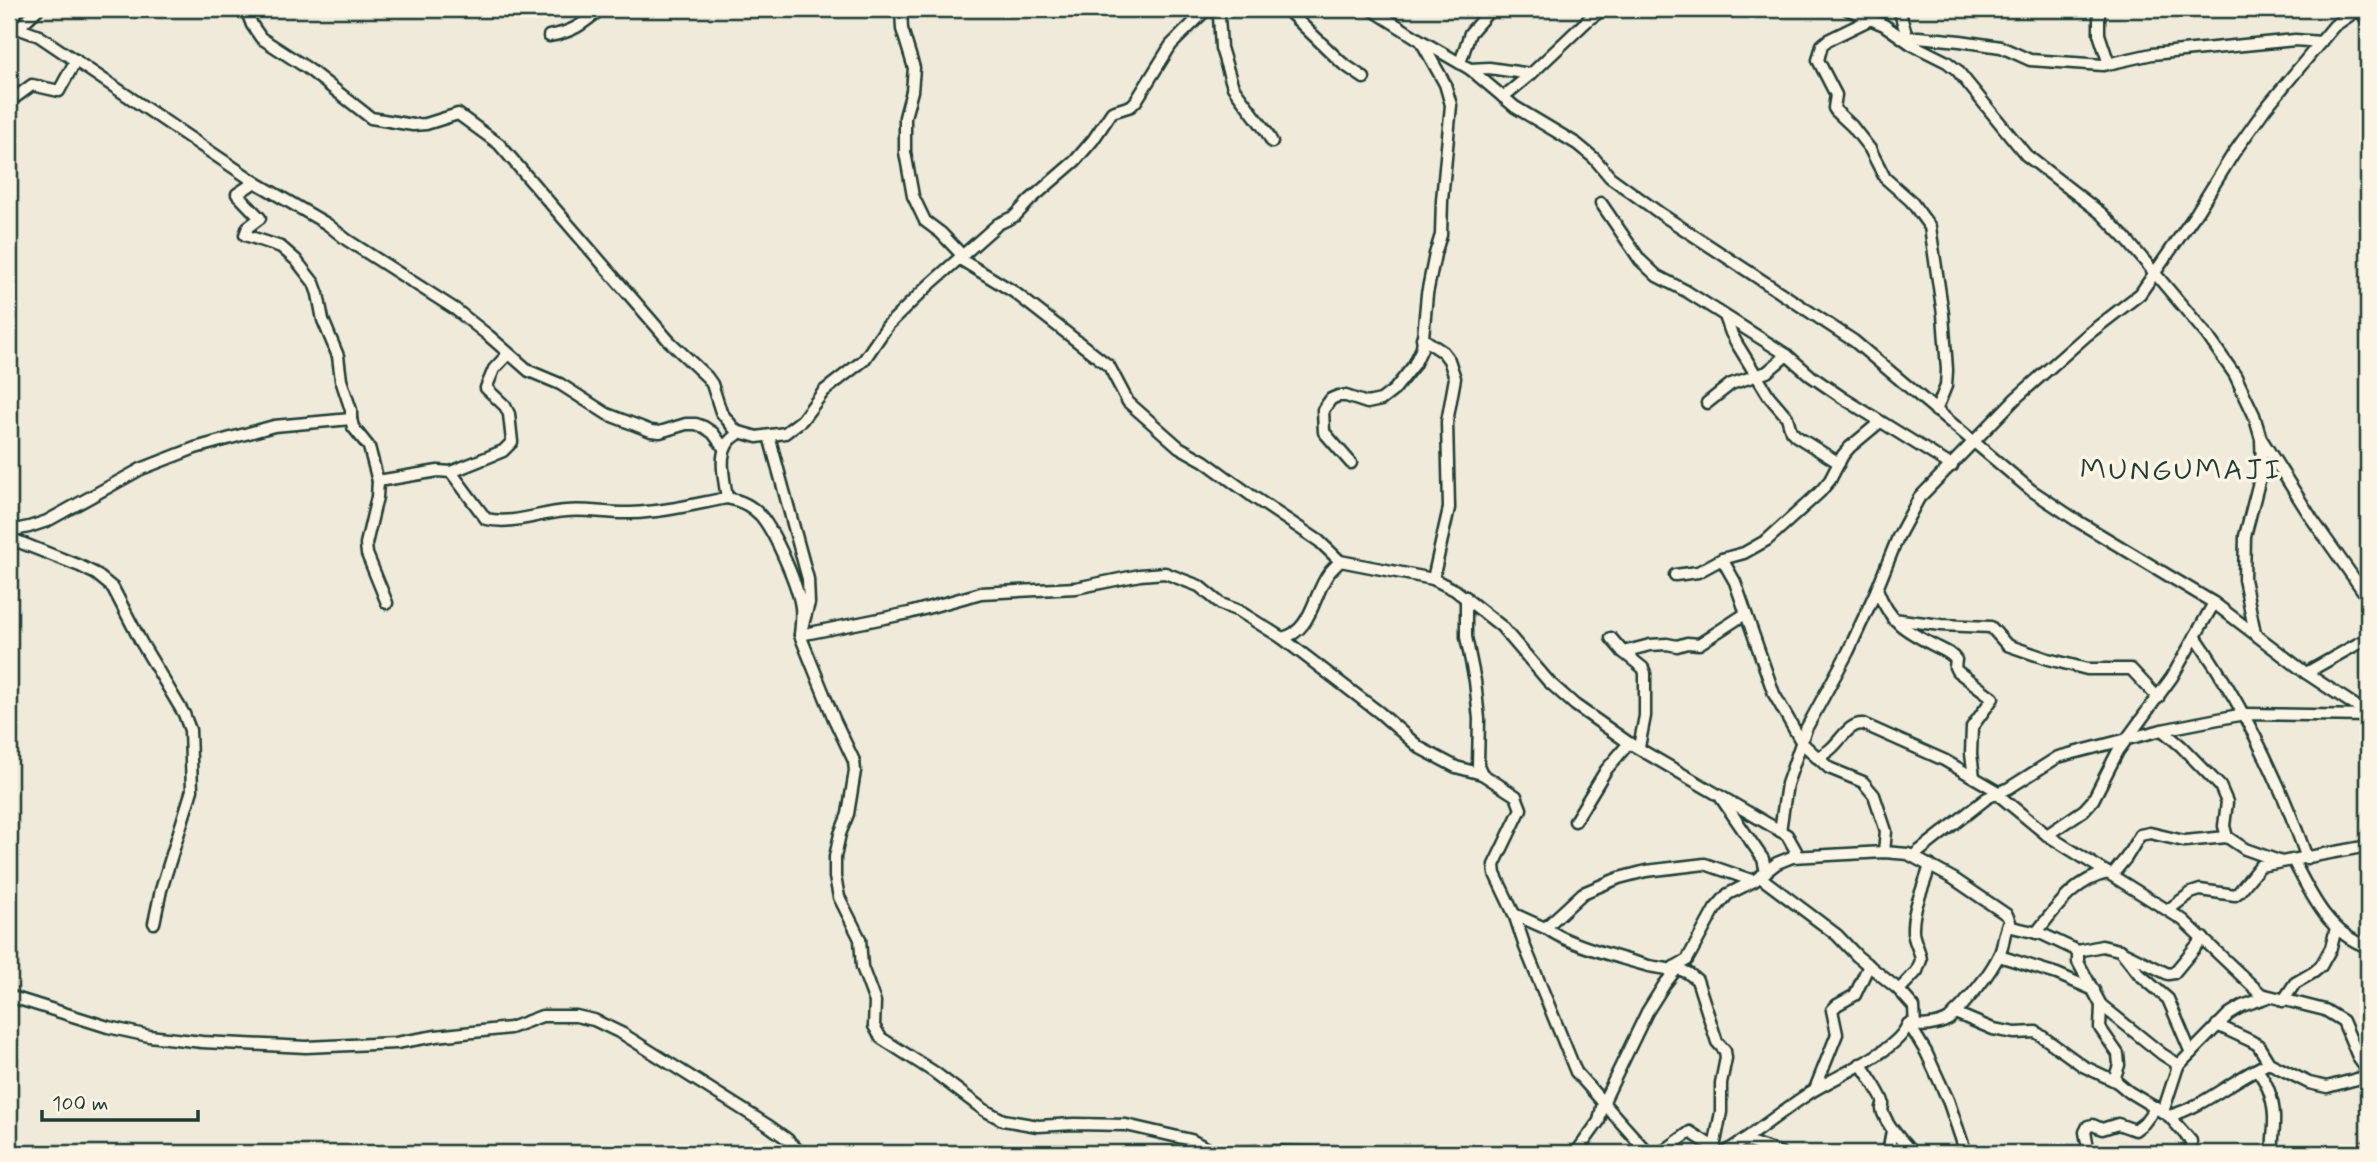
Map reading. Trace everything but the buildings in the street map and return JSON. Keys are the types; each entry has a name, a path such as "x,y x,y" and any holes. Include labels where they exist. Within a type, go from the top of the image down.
{"street":[{"path":"14,26 38,9"},
{"path":"246,9 252,26 261,38 307,68 372,118 412,125 426,124 458,114 493,139 669,341 707,377 721,412 736,431 757,437 785,433 802,420 824,391 864,360 888,325 928,286 998,224 1015,216 1075,161 1086,150 1112,112 1131,106 1136,101 1171,45 1207,9"},
{"path":"549,36 568,33 601,9"},
{"path":"901,9 902,29 914,68 905,117 905,152 909,179 920,214 960,253 960,259"},
{"path":"1214,9 1219,16 1221,48 1233,87 1272,142"},
{"path":"1286,9 1342,63 1364,78"},
{"path":"1371,9 1460,62 1523,113 1577,144 1594,158 1609,177 1661,214 1854,341 2031,490 2214,603 2306,673 2368,715"},
{"path":"1460,62 1470,33 1491,9"},
{"path":"1503,97 1604,9"},
{"path":"1847,9 1884,25 1957,70 2026,155 2110,221 2200,326 2235,376 2254,415 2261,439 2262,470 2245,536 2245,579 2255,633"},
{"path":"1899,9 1905,38"},
{"path":"2099,9 2099,34 2109,64"},
{"path":"1780,831 1787,784 1813,715 1839,671 1898,537 1919,498 2016,398 2087,335 2140,294 2254,124 2334,26 2359,9 2368,11"},
{"path":"2359,9 2368,22"},
{"path":"1871,19 1828,40 1822,45 1818,60 1836,94 1836,111 1870,149 1885,177 1911,201 1930,227 1943,314 1947,370 1946,386 1936,411"},
{"path":"14,26 39,36 255,182 327,224 347,240 455,309 529,371 561,384 607,414 651,431 660,432 696,424 713,433 724,448 727,498"},
{"path":"1905,38 1988,44 2030,60 2109,64 2152,54 2295,40 2321,42"},
{"path":"1351,463 1324,432 1322,410 1331,399 1338,396 1367,403 1381,400 1394,390 1415,365 1422,348 1432,265 1441,235 1451,105 1445,84 1420,40"},
{"path":"9,102 32,85 59,91 76,60"},
{"path":"1470,69 1489,68 1531,74"},
{"path":"255,182 237,194 260,218 248,227 245,235 281,247 296,260 314,283 323,320 338,356 353,427 369,447 378,481 366,544 367,554 387,603"},
{"path":"1601,203 1648,270 1787,355 1811,376 1952,466"},
{"path":"960,259 1014,292 1109,366 1128,402 1179,447 1204,461 1319,541 1340,561 1433,579 1466,597 1501,626 1563,696 1629,743 1787,835 1796,851 1792,857"},
{"path":"1725,316 1731,333 1769,396 1787,417 1791,431 1839,463"},
{"path":"1422,338 1443,352 1455,378 1447,422 1449,508 1433,579"},
{"path":"378,481 438,471 451,472 503,451 511,444 509,414 505,406 486,388 494,369 508,354"},
{"path":"1707,403 1731,384 1758,377 1787,355"},
{"path":"9,531 47,521 141,469 195,448 274,426 351,419"},
{"path":"1675,575 1699,572 1723,559 1756,547 1825,486 1850,447 1880,422"},
{"path":"724,448 729,440 737,435 736,431"},
{"path":"769,436 808,579 809,603 800,635"},
{"path":"2261,439 2312,519 2368,598"},
{"path":"451,472 485,517 492,520 508,521 565,511 615,514 649,512 700,505 727,498 751,508 762,517 797,590 802,614 800,635 854,761 855,771 848,814 835,857 835,877 839,897 860,939 862,967 875,1002 874,1026 881,1038 934,1072 984,1110 1003,1120 1050,1126 1126,1125 1191,1140 1214,1153 1318,1153"},
{"path":"9,538 80,566 96,574 113,588 177,698 187,722 190,730 192,790 161,890 155,923"},
{"path":"1723,559 1735,582 1774,694 1802,743 1836,772 1863,782 1874,795 1886,831 1884,852"},
{"path":"1282,638 1293,636 1301,626 1329,572 1340,561"},
{"path":"800,635 909,613 981,593 1076,588 1140,575 1165,573 1199,586 1221,604 1238,611 1282,638 1380,713 1420,748 1456,767 1482,774 1516,796 1520,804 1519,814 1494,865 1495,874 1514,914 1576,1072 1648,1153"},
{"path":"1877,589 1893,619 1917,636 1952,654 1956,660 1957,671 1993,698 1972,727 1974,777"},
{"path":"1466,597 1466,637 1475,681 1479,719 1478,765 1482,774"},
{"path":"2047,835 2089,806 2126,740 2158,698 2214,603"},
{"path":"1623,652 1660,644 1699,644 1745,614"},
{"path":"1893,619 1941,625 1992,627 2007,645 2048,659 2087,669 2131,669 2158,698"},
{"path":"2195,636 2221,673 2276,777 2307,858"},
{"path":"1611,638 1646,673 1645,716 1639,747"},
{"path":"2306,673 2368,638"},
{"path":"1913,856 1974,807 2058,757 2162,730 2244,714 2368,715"},
{"path":"1816,757 1824,755 1836,746 1852,727 1863,724 1944,760 1974,777 1998,792 2047,835 2183,920 2261,995 2325,1010 2343,1021 2368,1074 2327,1087 2293,1076 2269,1063 2258,1045 2217,1025"},
{"path":"2162,730 2181,746 2226,795 2224,826 2227,837"},
{"path":"1575,821 1606,770 1629,743"},
{"path":"1720,797 1763,859 1760,877"},
{"path":"2036,933 2080,883 2095,876 2110,874 2126,858 2140,835 2150,833 2184,841 2227,837 2245,849 2288,861 2336,928 2355,942 2368,947"},
{"path":"2168,910 2200,890 2235,895 2260,866 2368,846"},
{"path":"1576,1153 1600,1121 1603,1103 1647,1012 1675,969 1687,960 1722,900 1760,877 1777,863 1792,857 1884,852 1913,856 1996,906 2010,919 1998,956 1977,988 1944,1022 1912,1025 1881,1052 1815,1089 1744,1140 1717,1152"},
{"path":"1514,914 1541,928 1546,927 1583,892 1646,871 1705,864 1760,877 1837,935 1899,990 1914,1007 1912,1025 1948,1100 1966,1153"},
{"path":"1899,990 1917,971 1921,960 1915,940 1914,919 1930,865"},
{"path":"2007,926 2036,933 2078,951 2102,946 2119,950 2172,974 2203,938"},
{"path":"1546,927 1570,941 1649,966 1675,969 1688,973 1697,980 1717,1042 1725,1051 1726,1058 1720,1083 1721,1112 1717,1152"},
{"path":"2283,1001 2295,983 2321,966 2331,948 2336,928"},
{"path":"2119,950 2139,974 2168,999 2191,1053"},
{"path":"2078,951 2078,962 2101,1005 2176,1063 2177,1067"},
{"path":"1998,956 2057,974 2094,990"},
{"path":"1815,1089 1837,1034 1832,1010 1855,995 1869,965"},
{"path":"9,996 108,1027 149,1035 202,1042 306,1047 396,1043 510,1028 542,1016 576,1016 594,1020 623,1034 727,1102 747,1111 787,1139 801,1153"},
{"path":"2163,1112 2177,1067 2235,1010 2268,997"},
{"path":"2101,1005 2099,1025 2119,1058 2115,1077 2117,1082"},
{"path":"1955,1013 1993,1029 2015,1033 2036,1032 2083,1066 2117,1082 2163,1112 2191,1141 2190,1153"},
{"path":"2090,1153 2085,1132 2088,1126 2102,1129 2118,1124 2135,1130 2163,1112 2195,1108 2223,1088 2269,1063"},
{"path":"1860,1064 1868,1072 1873,1087 1883,1100 1882,1111 1892,1131 1912,1153"},
{"path":"2257,1070 2266,1083 2273,1110 2274,1153"},
{"path":"1888,1153 1892,1131"},
{"path":"1661,1153 1690,1132 1717,1152"},
{"path":"1744,1140 1781,1153"}],"district":[{"name":"MUNGUMAJI","path":"2181,469"}]}
